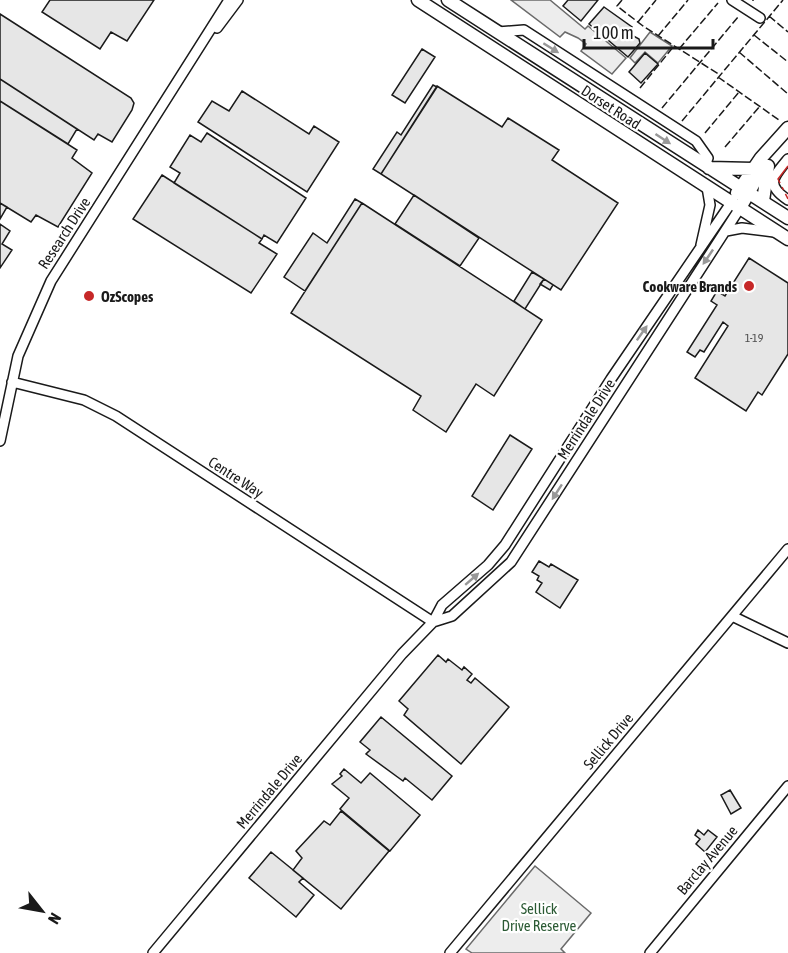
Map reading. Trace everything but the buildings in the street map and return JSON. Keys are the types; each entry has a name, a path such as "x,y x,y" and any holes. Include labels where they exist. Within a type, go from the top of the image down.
{"main road":[{"name":"Dorset Road","path":"418,0 784,236"},
{"name":"Dorset Road","path":"448,0 788,218"},
{"path":"472,35 481,22"},
{"path":"744,190 784,135"},
{"path":"735,206 753,169 784,135"},
{"path":"763,201 770,156"},
{"path":"706,167 753,169"}],"street":[{"name":"Research Drive","path":"0,441 18,356 51,281 229,0"},
{"name":"Research Drive","path":"194,58 238,0"},
{"path":"732,0 760,18"},
{"path":"788,159 776,173 773,184 774,189 788,200"},
{"path":"700,250 710,205 707,187"},
{"name":"Merrindale Drive","path":"433,622 452,616 511,562 726,231 735,206"},
{"name":"Merrindale Drive","path":"153,953 402,654 433,622 442,605 488,565 505,545 626,355 700,250 735,206"},
{"path":"726,231 742,228 784,236"},
{"path":"626,355 640,363"},
{"name":"Centre Way","path":"12,382 84,400 116,416 433,622"},
{"path":"574,436 588,444"},
{"name":"Sellick Drive","path":"450,953 788,549"},
{"path":"732,616 788,643"},
{"name":"Barclay Avenue","path":"650,953 788,786"}],"shaded area":[{"path":"511,0 550,0 585,29 588,26 626,58 612,74 581,51 586,44 578,38 565,32 560,37"},
{"path":"650,32 672,46 658,63 645,52 635,63 630,58"},
{"name":"Sellick Drive Reserve","path":"535,866 591,913 561,949 565,953 472,953 466,949"}],"fence":[{"path":"622,0 617,6 643,26 720,75"},
{"path":"638,22 656,0"},
{"path":"658,36 688,0"},
{"path":"682,121 783,0"},
{"path":"679,49 718,3"},
{"path":"769,16 788,32"},
{"path":"662,108 738,17"},
{"path":"754,35 788,62"},
{"path":"640,88 674,46"},
{"path":"739,52 788,94"},
{"path":"718,77 779,120"},
{"path":"705,133 739,92"},
{"path":"725,147 760,106"}],"power":[{"path":"788,166 778,179 788,199"}],"place":[{"name":"Cookware Brands","path":"749,286"},
{"name":"OzScopes","path":"89,296"}]}
